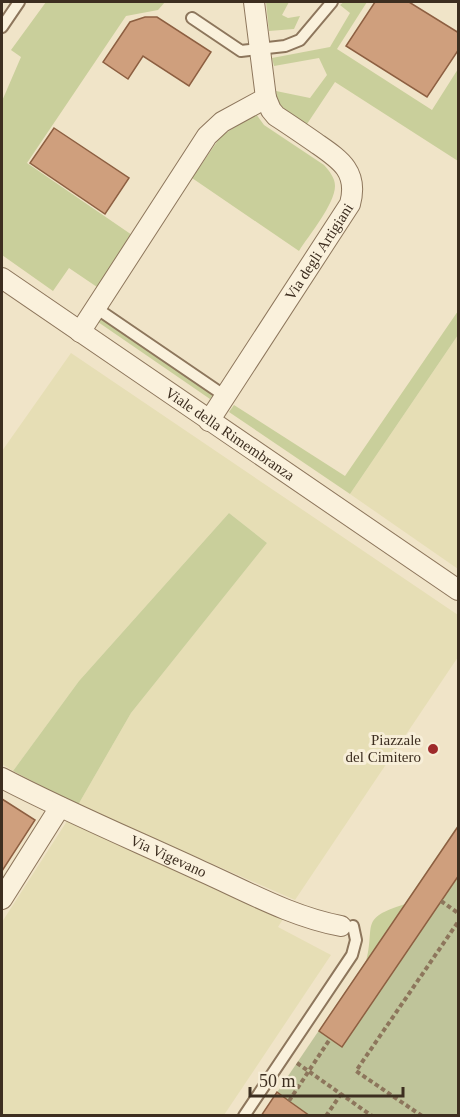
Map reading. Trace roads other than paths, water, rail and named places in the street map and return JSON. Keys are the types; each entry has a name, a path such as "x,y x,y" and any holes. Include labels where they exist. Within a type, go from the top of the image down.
{"street":[{"path":"80,332 207,136 222,122 266,98 253,4"},
{"name":"Via degli Artigiani","path":"209,421 352,198 352,183 345,167 338,159 276,116 266,98"},
{"name":"Viale della Rimembranza","path":"2,278 459,591"},
{"name":"Via Vigevano","path":"2,778 60,807 278,906 322,922 347,926"},
{"path":"2,899 60,807"}],"lane":[{"path":"2,27 20,2"},
{"path":"192,18 241,51 260,49 285,46 300,40 332,2"},
{"path":"96,308 225,396"},
{"path":"244,1116 352,955 356,940 347,926"}],"place":[{"name":"Piazzale del Cimitero","path":"433,749"}]}
